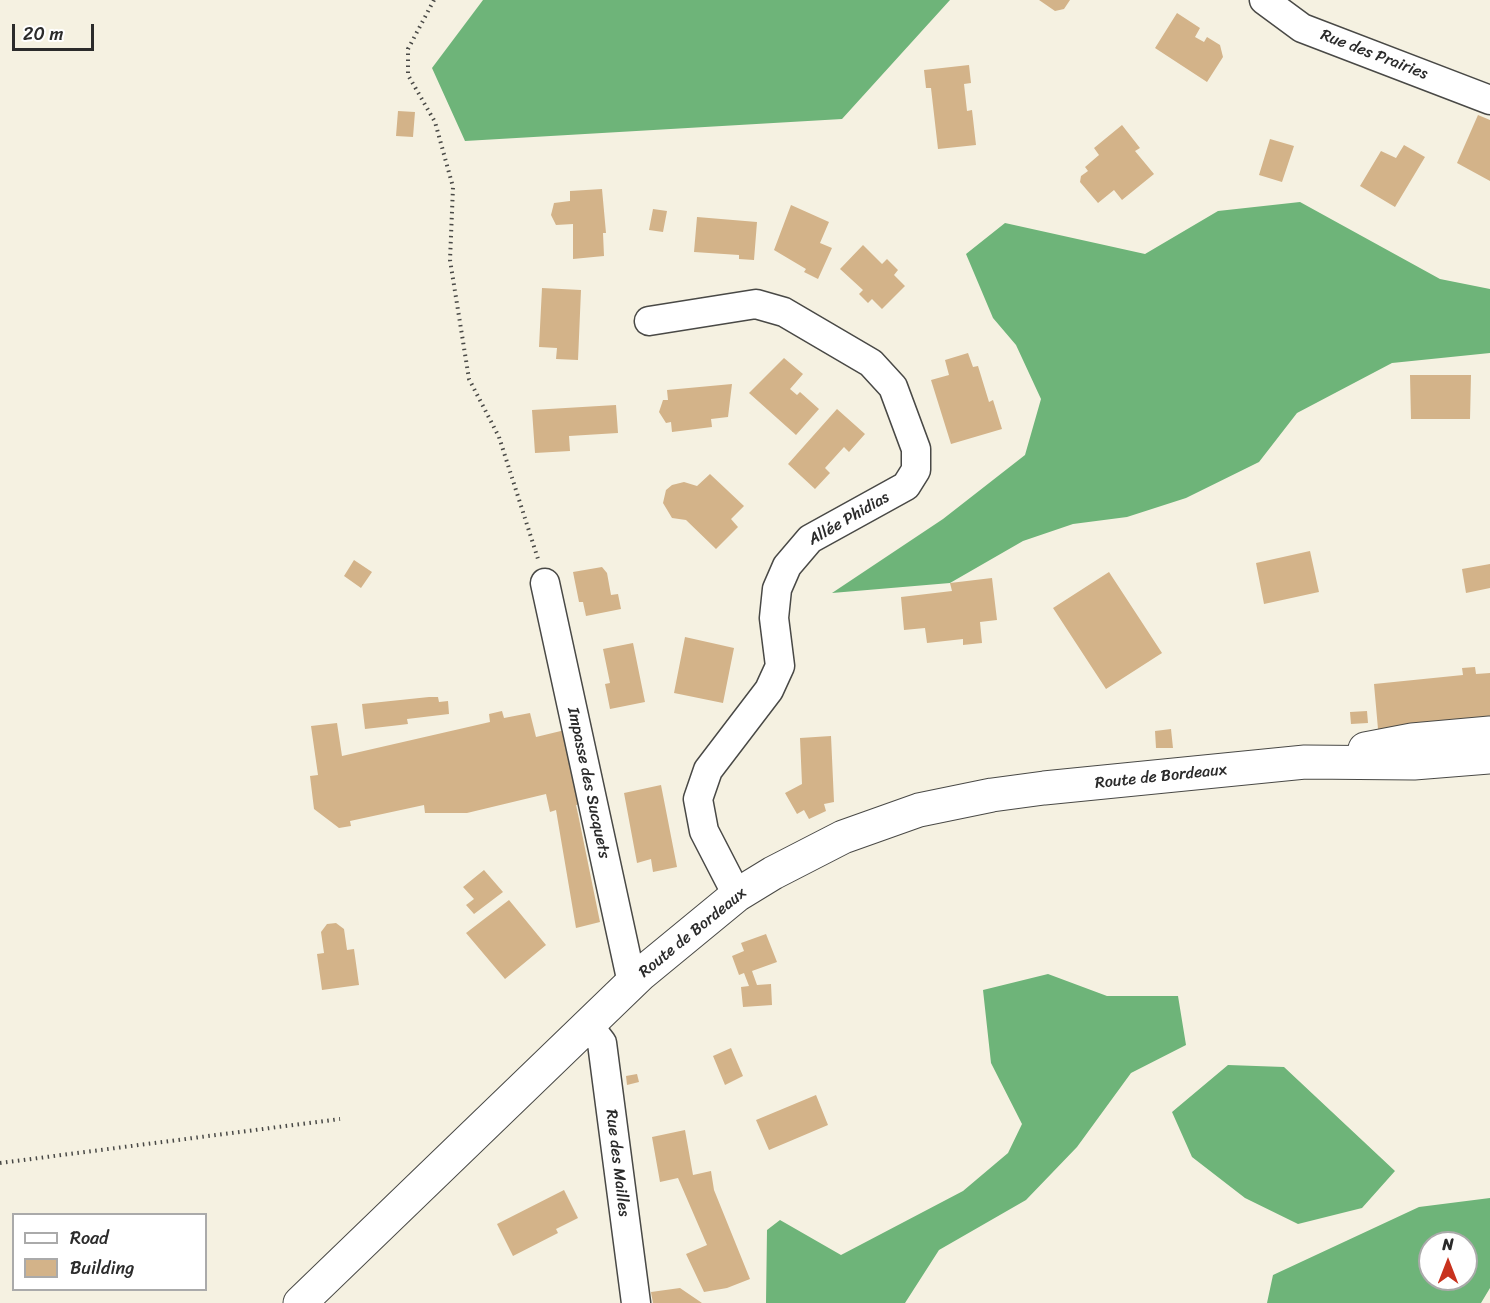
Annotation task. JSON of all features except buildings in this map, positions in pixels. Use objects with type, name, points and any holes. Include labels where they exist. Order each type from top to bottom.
[{"type":"main road","name":"Route de Bordeaux","points":[[300,1303],[632,983],[686,934],[737,895],[843,837],[883,821],[946,803],[1044,789],[1305,762],[1412,740],[1490,733]]},
{"type":"main road","points":[[1305,762],[1490,745]]},
{"type":"main road","name":"Route de Bordeaux","points":[[1305,762],[1414,763],[1490,757]]},
{"type":"street","name":"Rue des Prairies","points":[[1264,0],[1302,28],[1490,100]]},
{"type":"street","name":"Allée Phidias","points":[[649,321],[756,304],[784,312],[871,363],[893,387],[916,449],[916,470],[906,486],[810,539],[787,566],[777,589],[774,618],[780,666],[769,690],[708,770],[698,799],[704,831],[737,895]]},
{"type":"street","name":"Impasse des Sucquets","points":[[545,583],[632,983]]},
{"type":"street","name":"Rue des Mailles","points":[[589,1026],[602,1043],[636,1303]]},
{"type":"path","points":[[434,0],[408,49],[408,75],[435,122],[453,187],[450,260],[469,379],[499,437],[545,583]]},
{"type":"path","points":[[0,1163],[340,1119]]},
{"type":"green space","points":[[483,0],[950,0],[842,119],[465,141],[432,68]]},
{"type":"green space","points":[[1300,202],[1440,279],[1490,289],[1490,353],[1392,363],[1297,413],[1259,462],[1186,498],[1127,517],[1073,524],[1023,541],[950,583],[832,593],[943,519],[1025,455],[1041,399],[1016,345],[993,318],[966,254],[1005,223],[1145,254],[1218,211]]},
{"type":"green space","points":[[1048,974],[1107,996],[1178,996],[1186,1045],[1131,1073],[1077,1147],[1026,1200],[939,1250],[905,1303],[766,1303],[767,1230],[780,1220],[841,1255],[963,1191],[1008,1153],[1022,1124],[991,1063],[983,990]]},
{"type":"green space","points":[[1228,1065],[1284,1067],[1395,1171],[1362,1208],[1298,1224],[1245,1198],[1192,1157],[1172,1112]]},
{"type":"green space","points":[[1490,1198],[1490,1288],[1481,1303],[1267,1303],[1273,1275],[1419,1207]]}]
